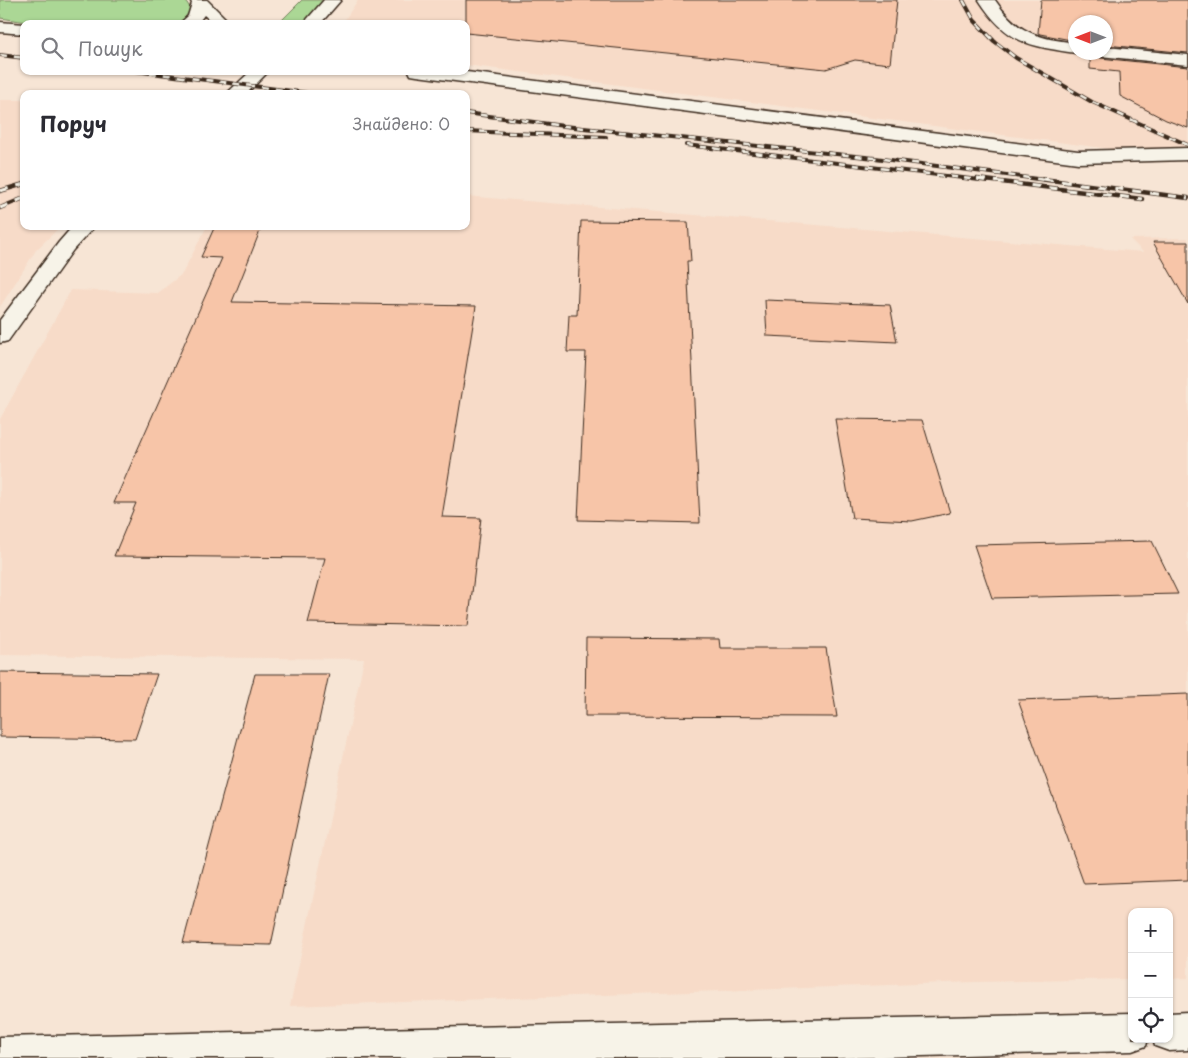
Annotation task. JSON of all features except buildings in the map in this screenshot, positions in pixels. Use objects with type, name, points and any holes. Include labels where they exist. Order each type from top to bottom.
[{"type":"street","points":[[315,20],[334,0]]},
{"type":"street","points":[[988,0],[994,11],[1013,29],[1036,42],[1068,47]]},
{"type":"street","points":[[192,20],[195,18],[199,2],[219,20]]},
{"type":"street","points":[[0,27],[20,29]]},
{"type":"street","points":[[1113,53],[1188,60]]},
{"type":"street","points":[[240,90],[256,75]]},
{"type":"street","points":[[448,75],[1078,157],[1188,154]]},
{"type":"street","points":[[0,336],[66,246],[82,230]]},
{"type":"street","points":[[1173,1032],[1188,1031]]},
{"type":"street","points":[[0,1057],[1128,1032]]},
{"type":"shaded area","points":[[358,0],[1188,0],[1188,159],[470,66],[470,20],[345,20]]},
{"type":"shaded area","points":[[0,100],[20,100],[20,230],[57,230],[36,250],[0,307]]},
{"type":"shaded area","points":[[470,196],[1143,252],[1130,239],[1188,238],[1188,978],[1173,979],[1173,908],[1128,908],[1128,979],[974,982],[290,1006],[364,659],[0,655],[0,419],[71,290],[158,293],[182,274],[205,230],[470,230]]},
{"type":"green space","points":[[0,0],[185,0],[191,9],[183,20],[20,21],[0,18]]},
{"type":"green space","points":[[302,0],[327,0],[310,20],[282,20]]},
{"type":"railway","points":[[963,0],[974,20],[994,41],[1016,58],[1092,102],[1188,145]]},
{"type":"railway","points":[[0,55],[20,58]]},
{"type":"railway","points":[[167,75],[284,90]]},
{"type":"railway","points":[[470,114],[564,126],[875,158],[1053,181]]},
{"type":"railway","points":[[470,131],[606,137]]},
{"type":"railway","points":[[686,145],[988,181]]},
{"type":"railway","points":[[977,179],[1142,199]]},
{"type":"railway","points":[[1043,179],[1188,198]]},
{"type":"railway","points":[[0,191],[20,185]]},
{"type":"railway","points":[[0,208],[20,200]]}]
